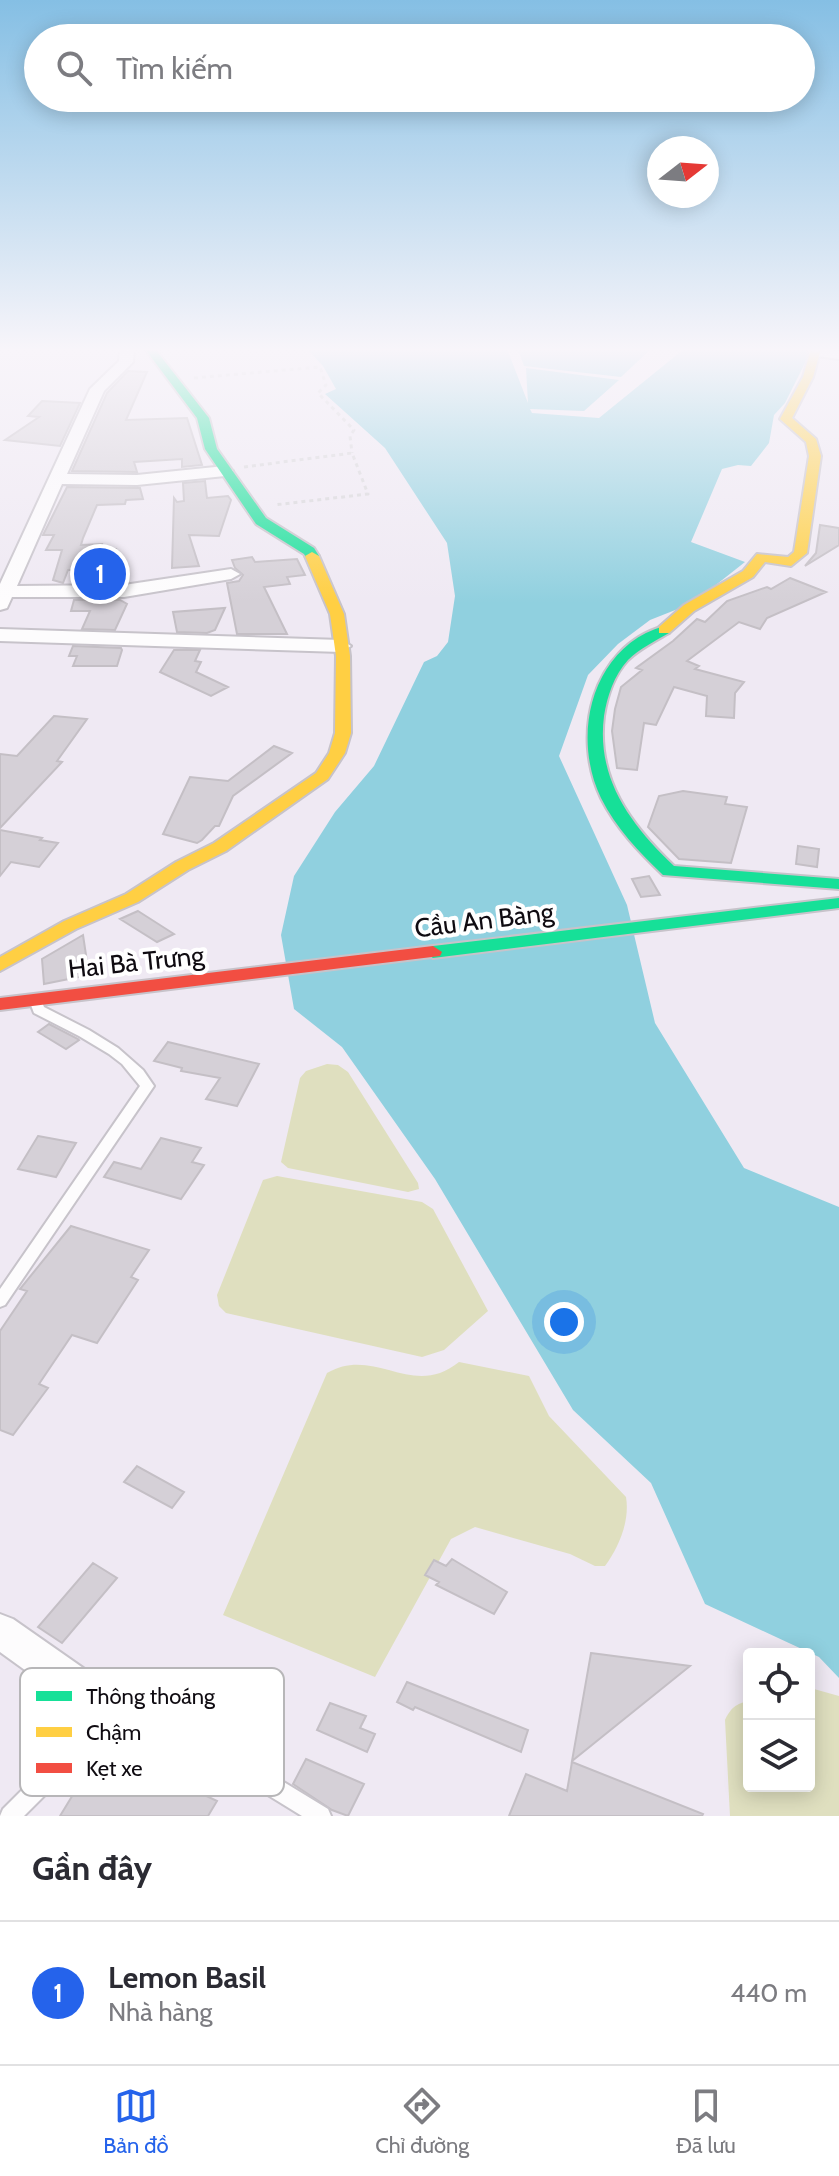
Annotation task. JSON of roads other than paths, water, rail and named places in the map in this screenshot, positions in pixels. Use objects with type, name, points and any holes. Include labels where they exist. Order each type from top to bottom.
[{"type":"street","points":[[77,434],[3,598],[124,591],[231,574]]},
{"type":"street","points":[[0,965],[70,925],[132,898],[182,866],[220,847],[322,776],[337,753],[343,733],[337,614],[309,551],[271,530],[224,470],[211,449],[207,434]]},
{"type":"street","points":[[803,434],[812,441],[815,456],[800,553],[791,562],[762,557],[754,572],[686,611],[675,623],[633,649],[615,666],[604,687],[593,736],[604,792],[617,816],[650,855],[669,871],[839,884]]},
{"type":"street","points":[[56,479],[137,480],[224,470]]},
{"type":"street","points":[[0,635],[341,646]]},
{"type":"street","name":"Cầu An Bàng","points":[[278,973],[839,903]]},
{"type":"street","name":"Hai Bà Trưng","points":[[0,1004],[278,973]]},
{"type":"street","points":[[0,1631],[52,1668]]},
{"type":"lane","points":[[0,1301],[147,1086],[138,1070],[39,1010],[35,1000]]},
{"type":"lane","points":[[284,1793],[321,1816]]},
{"type":"lane","points":[[10,1816],[30,1796]]},
{"type":"water","points":[[369,434],[771,434],[769,443],[751,466],[722,469],[691,542],[745,562],[693,603],[650,620],[618,644],[588,675],[559,756],[627,905],[655,1023],[744,1168],[839,1207],[839,1678],[815,1655],[815,1648],[800,1648],[705,1604],[651,1483],[573,1410],[435,1179],[342,1047],[294,1009],[281,935],[294,876],[335,812],[374,766],[424,662],[437,656],[448,642],[455,596],[447,543],[385,448]]},
{"type":"place","name":"Lemon Basil","points":[[100,574]]}]
